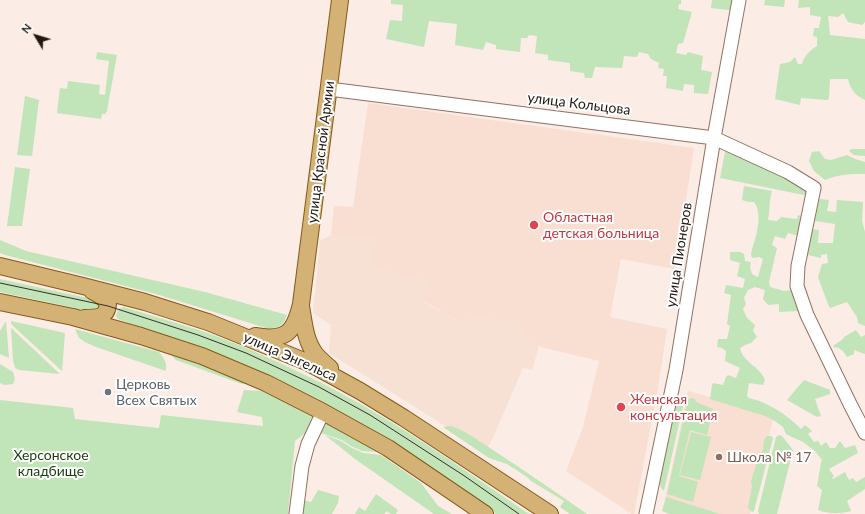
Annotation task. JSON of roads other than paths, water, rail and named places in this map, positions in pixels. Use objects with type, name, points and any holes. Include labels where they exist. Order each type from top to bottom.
[{"type":"main road","name":"улица Красной Армии","points":[[301,304],[340,0]]},
{"type":"main road","name":"улица Энгельса","points":[[0,266],[146,302],[232,331],[309,363],[360,391],[404,418],[550,514]]},
{"type":"main road","points":[[73,317],[97,317],[104,315],[106,312],[108,304],[106,300],[102,296],[83,286]]},
{"type":"main road","points":[[0,302],[73,317],[136,335],[202,356],[266,383],[324,412],[388,448],[485,514]]},
{"type":"main road","points":[[136,335],[119,324],[115,320],[113,314],[118,304],[146,302]]},
{"type":"main road","points":[[232,331],[260,337],[280,338],[291,328],[297,318],[301,304]]},
{"type":"main road","points":[[301,304],[306,334],[309,344],[316,355],[340,378],[360,391]]},
{"type":"street","name":"улица Пионеров","points":[[646,514],[672,389],[714,138],[739,0]]},
{"type":"street","name":"улица Кольцова","points":[[329,89],[714,138],[788,172],[814,188],[798,266],[796,286],[807,315],[865,433]]},
{"type":"street","points":[[296,514],[302,466],[308,444],[324,412]]},
{"type":"tram line","points":[[0,283],[108,306],[198,335],[246,353],[319,387],[370,415],[463,475],[519,514]]},
{"type":"place","name":"Областная детская больница","points":[[534,225]]},
{"type":"place","name":"Церковь Всех Святых","points":[[108,392]]},
{"type":"place","name":"Женская консультация","points":[[621,407]]},
{"type":"place","name":"Школа № 17","points":[[719,457]]},
{"type":"park label","name":"Херсонское кладбище","points":[[51,464]]}]
